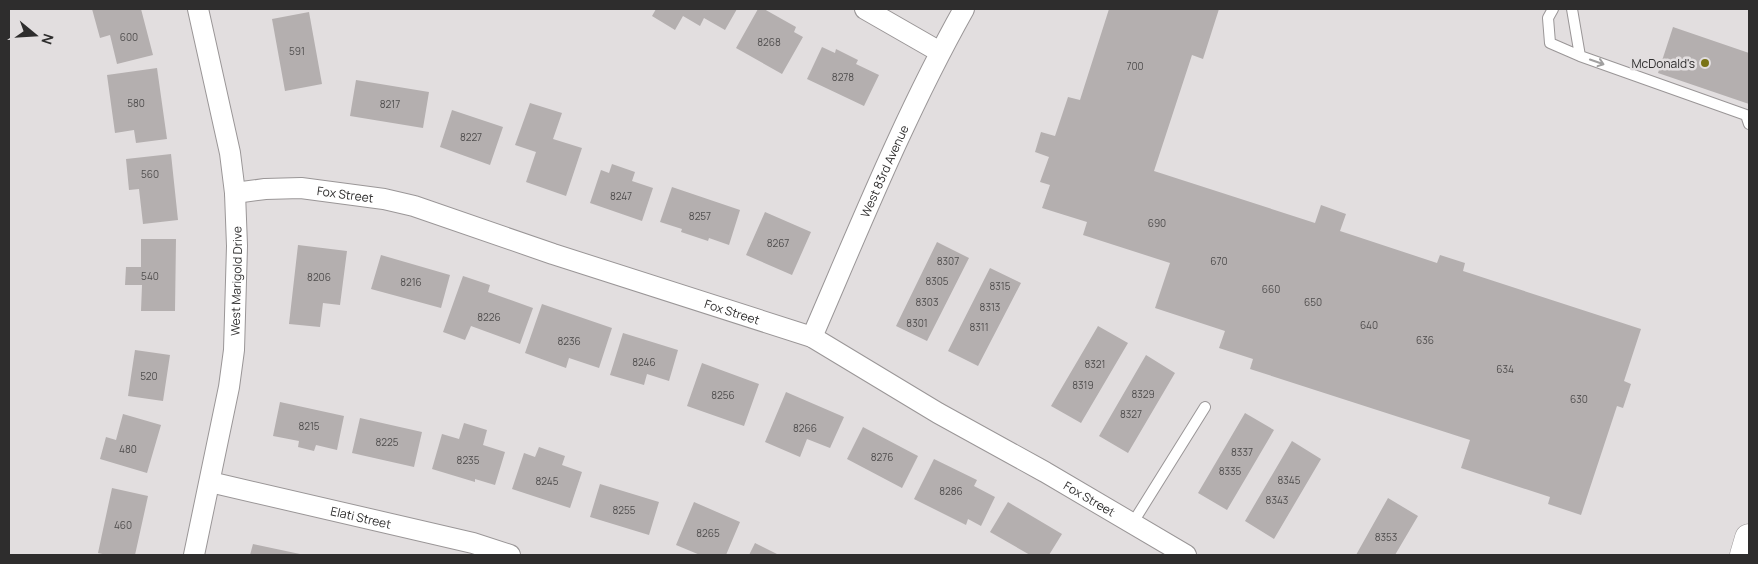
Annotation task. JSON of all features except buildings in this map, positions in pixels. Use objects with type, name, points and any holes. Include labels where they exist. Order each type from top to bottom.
[{"type":"main road","points":[[1744,555],[1749,538]]},
{"type":"street","name":"West Marigold Drive","points":[[194,555],[229,387],[234,350],[238,246],[235,193],[230,153],[198,9]]},
{"type":"street","points":[[865,9],[940,52]]},
{"type":"street","name":"West 83rd Avenue","points":[[812,337],[878,183],[940,52],[964,9]]},
{"type":"street","name":"Fox Street","points":[[235,193],[265,189],[301,188],[384,199],[414,206],[552,254],[812,337],[938,413],[1046,472],[1186,555]]},
{"type":"street","name":"Elati Street","points":[[210,482],[473,543],[510,555]]},
{"type":"lane","points":[[1553,9],[1548,18],[1550,43],[1580,56],[1746,115],[1749,124]]},
{"type":"lane","points":[[1572,9],[1580,56]]},
{"type":"lane","points":[[1132,524],[1205,407]]},
{"type":"place","name":"McDonald's","points":[[1705,63]]}]
